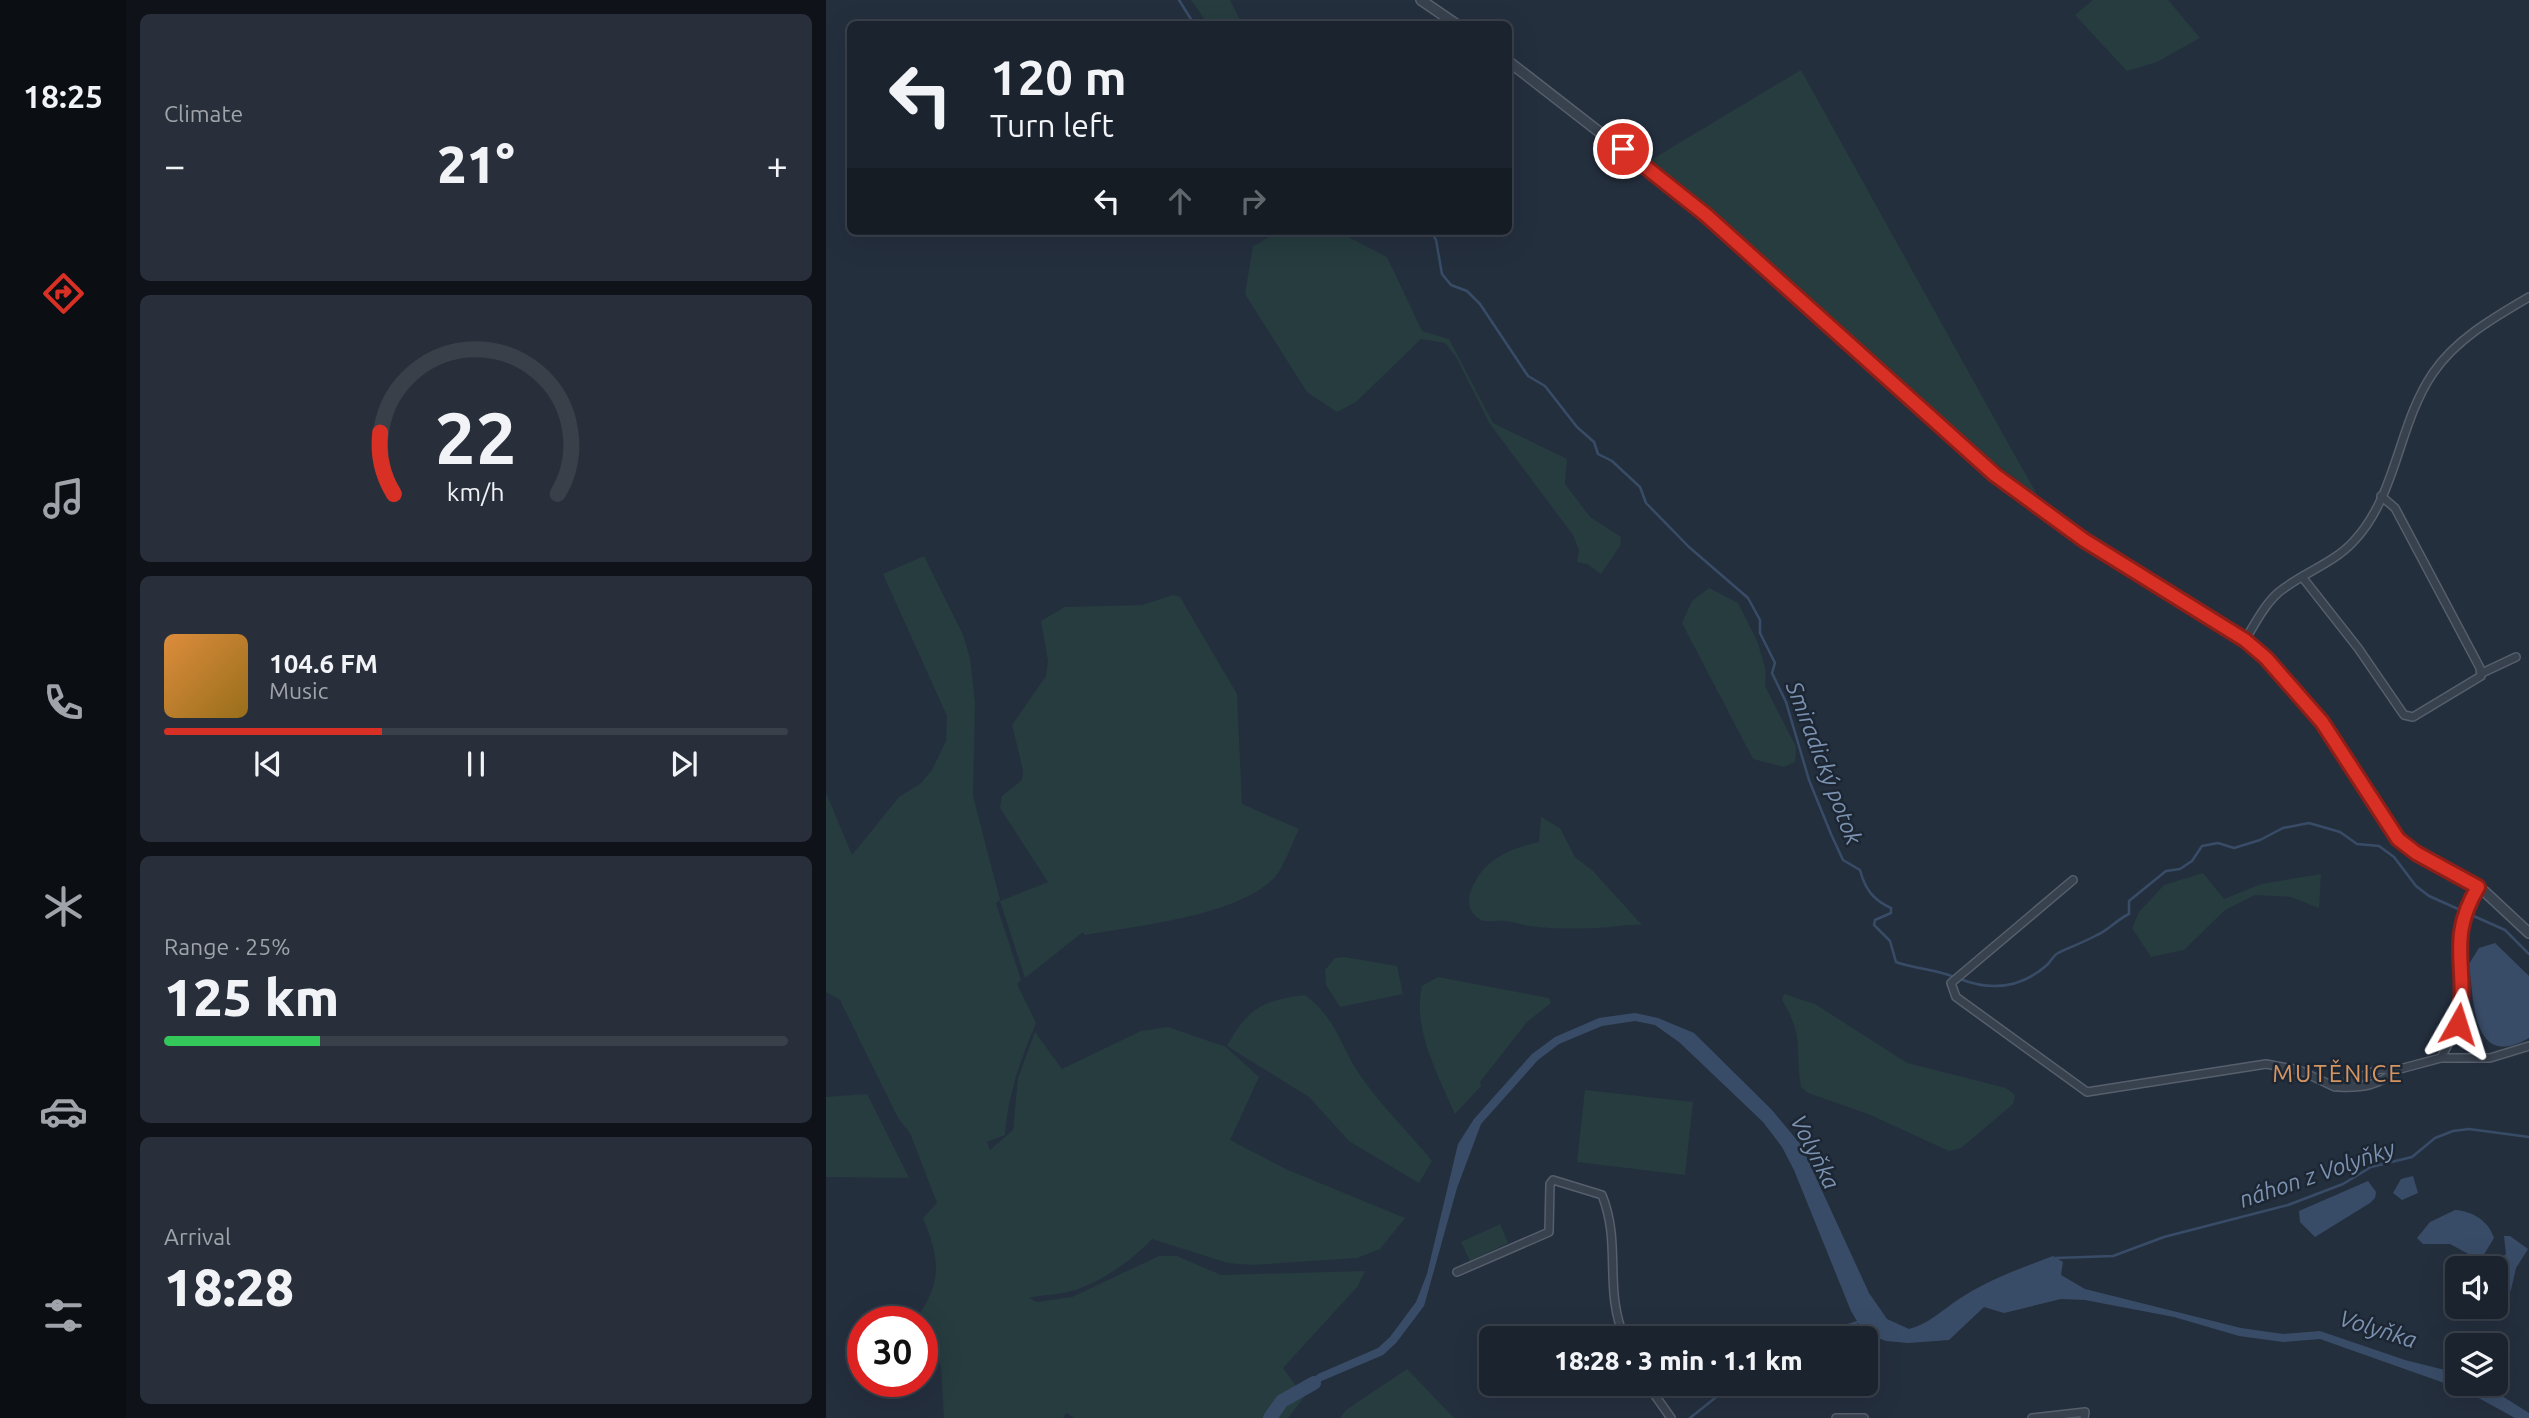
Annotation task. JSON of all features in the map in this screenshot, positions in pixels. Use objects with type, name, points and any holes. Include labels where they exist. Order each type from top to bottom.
[{"type":"street","points":[[1421,0],[1452,21]]},
{"type":"street","points":[[1512,64],[1706,215],[1995,475],[2084,540],[2245,640],[2305,699],[2398,839],[2416,853],[2478,887],[2529,933]]},
{"type":"street","points":[[2245,640],[2265,606],[2278,593],[2354,541],[2381,496],[2433,373],[2463,341],[2529,297]]},
{"type":"street","points":[[2381,496],[2395,508],[2482,673]]},
{"type":"street","points":[[2303,578],[2358,649],[2404,715],[2416,715],[2478,679],[2482,673],[2516,657]]},
{"type":"street","points":[[2073,880],[1951,983],[1956,997],[2087,1092],[2266,1064],[2299,1070],[2335,1087],[2380,1069],[2396,1070],[2441,1058],[2490,1058],[2529,1046]]},
{"type":"street","points":[[2441,1058],[2458,1024],[2463,1002],[2458,937],[2462,916],[2478,887]]},
{"type":"street","points":[[1457,1272],[1549,1232],[1549,1184],[1553,1180],[1602,1195],[1612,1219],[1612,1294],[1621,1326]]},
{"type":"street","points":[[1655,1396],[1671,1418]]},
{"type":"street","points":[[2032,1418],[2085,1412],[2084,1418]]},
{"type":"street","points":[[1836,1418],[1864,1418]]},
{"type":"green space","points":[[1191,0],[1230,0],[1240,21],[1206,21]]},
{"type":"green space","points":[[2093,0],[2168,0],[2200,38],[2157,62],[2127,71],[2075,15]]},
{"type":"green space","points":[[1801,70],[2039,498],[1937,416],[1724,222],[1651,160]]},
{"type":"green space","points":[[1273,235],[1345,235],[1387,257],[1422,331],[1449,339],[1493,423],[1567,459],[1565,484],[1590,517],[1621,537],[1620,546],[1601,574],[1587,564],[1577,562],[1579,550],[1573,535],[1490,424],[1456,357],[1445,343],[1421,339],[1356,402],[1337,412],[1307,392],[1245,294],[1253,246]]},
{"type":"green space","points":[[924,556],[963,635],[970,658],[975,703],[973,796],[1000,900],[996,903],[1021,980],[1017,984],[1036,1023],[1016,1078],[1005,1135],[987,1142],[990,1150],[1013,1130],[1018,1078],[1035,1032],[1062,1069],[1141,1031],[1168,1027],[1226,1047],[1259,1077],[1230,1140],[1288,1170],[1405,1218],[1380,1249],[1357,1258],[1253,1265],[1228,1263],[1152,1239],[1135,1256],[1091,1284],[1068,1292],[1029,1298],[1037,1302],[1072,1297],[1159,1256],[1177,1256],[1221,1275],[1365,1271],[1358,1286],[1283,1368],[1304,1397],[1288,1418],[1075,1418],[1066,1413],[1063,1418],[944,1418],[941,1367],[938,1360],[938,1306],[924,1306],[936,1271],[933,1247],[923,1218],[937,1203],[910,1133],[898,1118],[840,1000],[826,992],[826,793],[852,855],[899,797],[920,784],[932,770],[946,741],[947,716],[883,574]]},
{"type":"green space","points":[[1709,588],[1738,603],[1758,643],[1766,672],[1765,686],[1796,747],[1795,762],[1784,767],[1753,759],[1682,623],[1692,601]]},
{"type":"green space","points":[[1173,595],[1180,597],[1237,694],[1242,804],[1299,829],[1279,872],[1259,890],[1213,910],[1186,917],[1085,935],[1083,932],[1025,978],[1000,901],[1048,882],[1000,808],[1002,796],[1022,780],[1023,770],[1012,725],[1046,676],[1048,661],[1041,621],[1065,607],[1143,605]]},
{"type":"green space","points":[[1541,817],[1560,828],[1575,857],[1593,871],[1642,925],[1546,928],[1507,921],[1484,921],[1474,914],[1469,905],[1470,895],[1481,872],[1503,854],[1539,842]]},
{"type":"green space","points":[[2203,873],[2224,899],[2261,884],[2321,874],[2319,908],[2291,897],[2255,895],[2225,910],[2184,950],[2151,957],[2132,928],[2139,912],[2164,885]]},
{"type":"green space","points":[[1344,957],[1397,966],[1403,994],[1340,1007],[1326,985],[1325,970],[1335,958]]},
{"type":"green space","points":[[1438,977],[1549,998],[1551,1003],[1527,1022],[1480,1082],[1481,1086],[1455,1114],[1428,1051],[1421,1018],[1422,986]]},
{"type":"green space","points":[[1784,994],[1815,1004],[1907,1063],[2006,1088],[2015,1095],[2013,1104],[1961,1148],[1949,1151],[1868,1114],[1808,1093],[1801,1087],[1798,1042],[1789,1012],[1782,1000]]},
{"type":"green space","points":[[1305,995],[1329,1020],[1356,1069],[1373,1093],[1432,1161],[1419,1183],[1349,1141],[1309,1097],[1227,1046],[1242,1023],[1258,1008],[1267,1003]]},
{"type":"green space","points":[[1585,1090],[1693,1102],[1685,1175],[1577,1162]]},
{"type":"green space","points":[[867,1094],[909,1178],[826,1177],[826,1097]]},
{"type":"green space","points":[[1500,1224],[1508,1243],[1470,1261],[1461,1242]]},
{"type":"green space","points":[[1407,1369],[1454,1418],[1340,1418],[1346,1410]]},
{"type":"water","points":[[2495,943],[2529,976],[2529,1038],[2510,1046],[2496,1046],[2486,1039],[2475,1012],[2472,996],[2469,964],[2479,948]]},
{"type":"water","points":[[1635,1013],[1658,1018],[1694,1033],[1772,1110],[1801,1145],[1869,1293],[1887,1319],[1909,1329],[1929,1320],[1981,1286],[2053,1256],[2063,1262],[2061,1275],[2085,1289],[2241,1328],[2283,1334],[2320,1331],[2405,1360],[2445,1370],[2445,1383],[2320,1339],[2283,1342],[2239,1336],[2174,1317],[2085,1300],[2061,1299],[2004,1313],[1984,1307],[1949,1340],[1908,1343],[1878,1338],[1878,1326],[1860,1326],[1851,1311],[1794,1170],[1782,1147],[1763,1122],[1679,1042],[1655,1025],[1635,1021],[1602,1026],[1559,1044],[1538,1060],[1481,1124],[1457,1188],[1424,1306],[1396,1343],[1383,1355],[1298,1391],[1318,1374],[1378,1348],[1390,1337],[1416,1302],[1427,1274],[1458,1144],[1474,1119],[1532,1054],[1555,1037],[1599,1018]]},
{"type":"water","points":[[2413,1176],[2418,1193],[2402,1200],[2393,1193],[2401,1179]]},
{"type":"water","points":[[2368,1181],[2376,1192],[2375,1198],[2315,1237],[2300,1222],[2299,1211]]},
{"type":"water","points":[[2455,1210],[2468,1212],[2488,1227],[2494,1238],[2483,1256],[2472,1256],[2450,1244],[2423,1244],[2417,1238],[2430,1222]]},
{"type":"water","points":[[2504,1236],[2510,1236],[2528,1249],[2516,1268],[2508,1293],[2508,1256],[2504,1256],[2506,1254]]},
{"type":"water","points":[[2475,1396],[2502,1396],[2529,1413],[2529,1418],[2515,1418]]},
{"type":"waterway","name":"Smiradický potok","points":[[1179,0],[1192,21]]},
{"type":"waterway","name":"Smiradický potok","points":[[1433,235],[1442,274],[1451,285],[1467,291],[1480,304],[1528,376],[1545,386],[1577,427],[1594,442],[1598,454],[1612,461],[1640,487],[1646,503],[1689,547],[1748,598],[1760,620],[1760,633],[1775,663],[1772,673],[1786,702],[1809,780],[1831,834],[1843,860],[1860,870],[1871,893],[1891,908],[1891,913],[1875,920],[1874,925],[1890,941],[1896,962],[1954,977]]},
{"type":"waterway","name":"Smiradický potok","points":[[1960,979],[1994,986],[2027,979],[2047,965],[2058,953],[2101,933],[2129,914],[2129,901],[2166,871],[2180,869],[2192,861],[2202,846],[2218,843],[2234,848],[2260,840],[2283,828],[2309,823],[2340,832],[2357,844],[2379,846],[2394,857],[2416,886],[2429,896],[2505,930],[2529,954]]},
{"type":"waterway","name":"náhon z Volyňky","points":[[2056,1258],[2113,1256],[2164,1237],[2288,1205],[2343,1184],[2371,1167],[2412,1157],[2435,1138],[2453,1131],[2469,1129],[2529,1137]]},
{"type":"waterway","points":[[1846,1326],[1858,1322]]},
{"type":"waterway","name":"Volyňka","points":[[1270,1418],[1282,1401],[1314,1383]]},
{"type":"waterway","points":[[1690,1418],[1718,1396]]},
{"type":"district","name":"MUTĚNICE","points":[[2338,1074]]},
{"type":"route","points":[[1623,149],[1706,215],[1995,475],[2084,540],[2245,640],[2287,678],[2322,722],[2379,814],[2398,839],[2416,853],[2478,887],[2466,907],[2458,937],[2463,1002],[2458,1024]]}]
